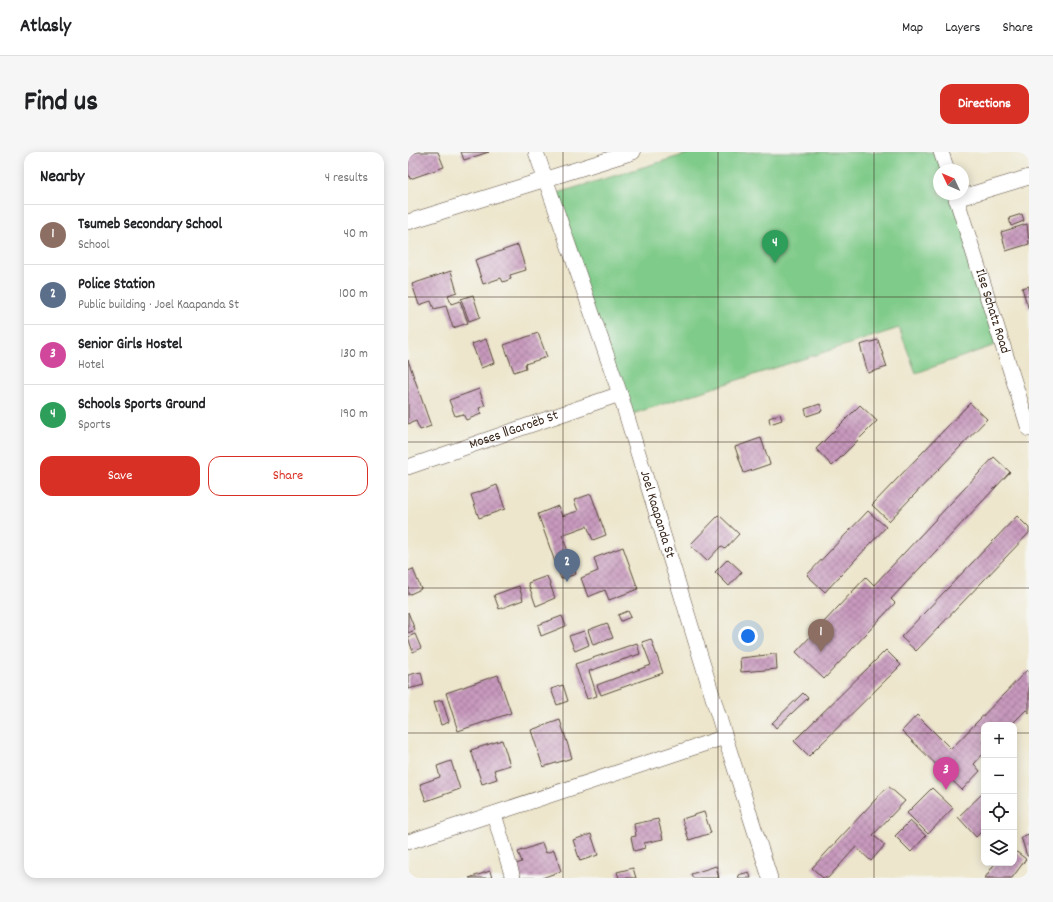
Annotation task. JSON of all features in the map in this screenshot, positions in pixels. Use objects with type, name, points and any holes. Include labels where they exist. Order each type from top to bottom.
[{"type":"street","name":"Joel Kaapanda St","points":[[536,152],[620,394],[725,737],[770,878]]},
{"type":"street","points":[[408,222],[633,152]]},
{"type":"street","points":[[941,152],[945,164]]},
{"type":"street","points":[[969,193],[1029,177]]},
{"type":"street","name":"Ilse Schatz Road","points":[[957,200],[1029,429]]},
{"type":"street","name":"Moses ǁGaroëb St","points":[[408,467],[620,394]]},
{"type":"street","points":[[408,842],[725,737]]},
{"type":"street","points":[[494,814],[513,878]]},
{"type":"green space","points":[[693,152],[941,152],[945,164],[933,164],[933,200],[957,200],[1001,343],[916,373],[899,328],[626,416],[551,195]]},
{"type":"building","points":[[408,152],[438,152],[444,167],[410,179],[408,172]]},
{"type":"building","points":[[461,152],[489,152],[464,160]]},
{"type":"building","points":[[1022,214],[1024,221],[1011,226],[1009,218]]},
{"type":"building","points":[[1027,224],[1029,244],[1006,251],[1001,232]]},
{"type":"building","points":[[518,245],[526,270],[510,275],[511,279],[503,282],[501,278],[483,284],[475,260]]},
{"type":"building","points":[[451,271],[457,292],[448,295],[451,304],[460,301],[468,323],[453,328],[446,306],[434,309],[431,301],[419,305],[412,284]]},
{"type":"building","points":[[1029,286],[1029,310],[1022,288]]},
{"type":"building","points":[[473,295],[480,317],[469,321],[461,299]]},
{"type":"building","points":[[538,333],[547,357],[525,364],[526,368],[514,372],[504,345]]},
{"type":"building","points":[[486,339],[494,363],[481,368],[472,344]]},
{"type":"building","points":[[878,340],[887,367],[868,373],[860,345]]},
{"type":"building","points":[[408,360],[431,426],[420,430],[416,421],[408,424]]},
{"type":"building","points":[[479,389],[485,406],[479,408],[481,414],[466,420],[463,414],[455,416],[449,400]]},
{"type":"building","points":[[970,403],[987,419],[889,521],[872,505]]},
{"type":"building","points":[[820,404],[822,411],[807,416],[805,409]]},
{"type":"building","points":[[860,405],[877,421],[832,466],[816,449]]},
{"type":"building","points":[[780,414],[782,420],[770,424],[769,418]]},
{"type":"building","points":[[761,438],[770,464],[744,473],[735,447]]},
{"type":"building","points":[[994,457],[1010,472],[891,599],[895,603],[824,679],[796,652],[866,577],[874,585]]},
{"type":"building","points":[[497,485],[505,509],[479,518],[471,495]]},
{"type":"building","points":[[591,494],[606,535],[593,540],[587,526],[562,535],[576,574],[561,579],[538,514],[558,506],[562,516],[578,511],[574,500]]},
{"type":"building","points":[[868,511],[886,527],[825,592],[807,575]]},
{"type":"building","points":[[719,515],[739,534],[725,549],[721,546],[707,561],[690,545]]},
{"type":"building","points":[[1017,516],[1029,528],[1029,533],[916,651],[901,637]]},
{"type":"building","points":[[623,547],[638,589],[609,600],[605,590],[588,597],[581,578],[598,571],[594,558]]},
{"type":"building","points":[[728,559],[742,572],[729,586],[715,572]]},
{"type":"building","points":[[413,569],[421,589],[408,595],[408,571]]},
{"type":"building","points":[[547,576],[555,598],[536,606],[528,583]]},
{"type":"building","points":[[519,586],[523,600],[499,609],[494,595]]},
{"type":"building","points":[[628,611],[631,617],[621,621],[618,615]]},
{"type":"building","points":[[408,612],[415,630],[408,633]]},
{"type":"building","points":[[562,616],[566,626],[541,636],[538,625]]},
{"type":"building","points":[[607,623],[613,638],[593,645],[588,630]]},
{"type":"building","points":[[584,631],[589,645],[575,651],[569,636]]},
{"type":"building","points":[[415,634],[421,648],[413,652],[408,637]]},
{"type":"building","points":[[651,639],[663,673],[601,695],[597,685],[651,665],[642,642]]},
{"type":"building","points":[[637,643],[640,654],[589,671],[597,696],[587,699],[575,664]]},
{"type":"building","points":[[886,650],[901,665],[809,756],[794,741]]},
{"type":"building","points":[[776,654],[777,669],[741,672],[740,658]]},
{"type":"building","points":[[1027,670],[1029,673],[1029,713],[1026,710],[1014,722],[981,722],[981,756],[974,764],[980,771],[962,790],[902,731],[917,715],[951,749]]},
{"type":"building","points":[[421,672],[424,685],[408,689],[408,675]]},
{"type":"building","points":[[498,675],[511,713],[458,731],[446,693]]},
{"type":"building","points":[[563,685],[568,701],[557,705],[551,689]]},
{"type":"building","points":[[803,693],[808,698],[776,728],[772,723]]},
{"type":"building","points":[[442,700],[449,722],[441,725],[434,702]]},
{"type":"building","points":[[560,720],[572,758],[543,767],[531,730]]},
{"type":"building","points":[[502,740],[510,765],[494,770],[497,779],[482,784],[471,750]]},
{"type":"building","points":[[451,761],[460,789],[426,801],[420,784],[440,777],[437,766]]},
{"type":"building","points":[[888,786],[905,801],[873,835],[885,845],[871,861],[856,847],[828,878],[823,878],[812,868]]},
{"type":"building","points":[[932,788],[953,808],[928,834],[907,813]]},
{"type":"building","points":[[981,795],[981,832],[976,837],[958,817]]},
{"type":"building","points":[[704,812],[711,833],[689,840],[682,819]]},
{"type":"building","points":[[658,819],[663,839],[644,843],[645,848],[634,851],[631,837],[636,836],[634,824]]},
{"type":"building","points":[[910,821],[926,836],[911,852],[895,836]]},
{"type":"building","points":[[591,834],[598,855],[580,861],[573,840]]},
{"type":"building","points":[[1029,834],[1029,856],[1027,856],[1021,837]]},
{"type":"building","points":[[542,843],[546,853],[554,850],[561,871],[542,878],[521,878],[516,864],[522,862],[518,852]]},
{"type":"building","points":[[1017,852],[1026,859],[1012,878],[985,878],[993,866],[1017,866]]},
{"type":"building","points":[[716,866],[719,878],[693,878],[691,874]]},
{"type":"building","points":[[633,868],[636,878],[619,878],[617,872]]},
{"type":"building","points":[[490,871],[492,878],[469,878]]},
{"type":"building","points":[[749,872],[751,878],[739,878],[738,875]]},
{"type":"place","name":"Schools Sports Ground","points":[[775,263]]},
{"type":"place","name":"Police Station","points":[[567,582]]},
{"type":"place","name":"Tsumeb Secondary School","points":[[821,652]]},
{"type":"place","name":"Senior Girls Hostel","points":[[946,790]]}]
